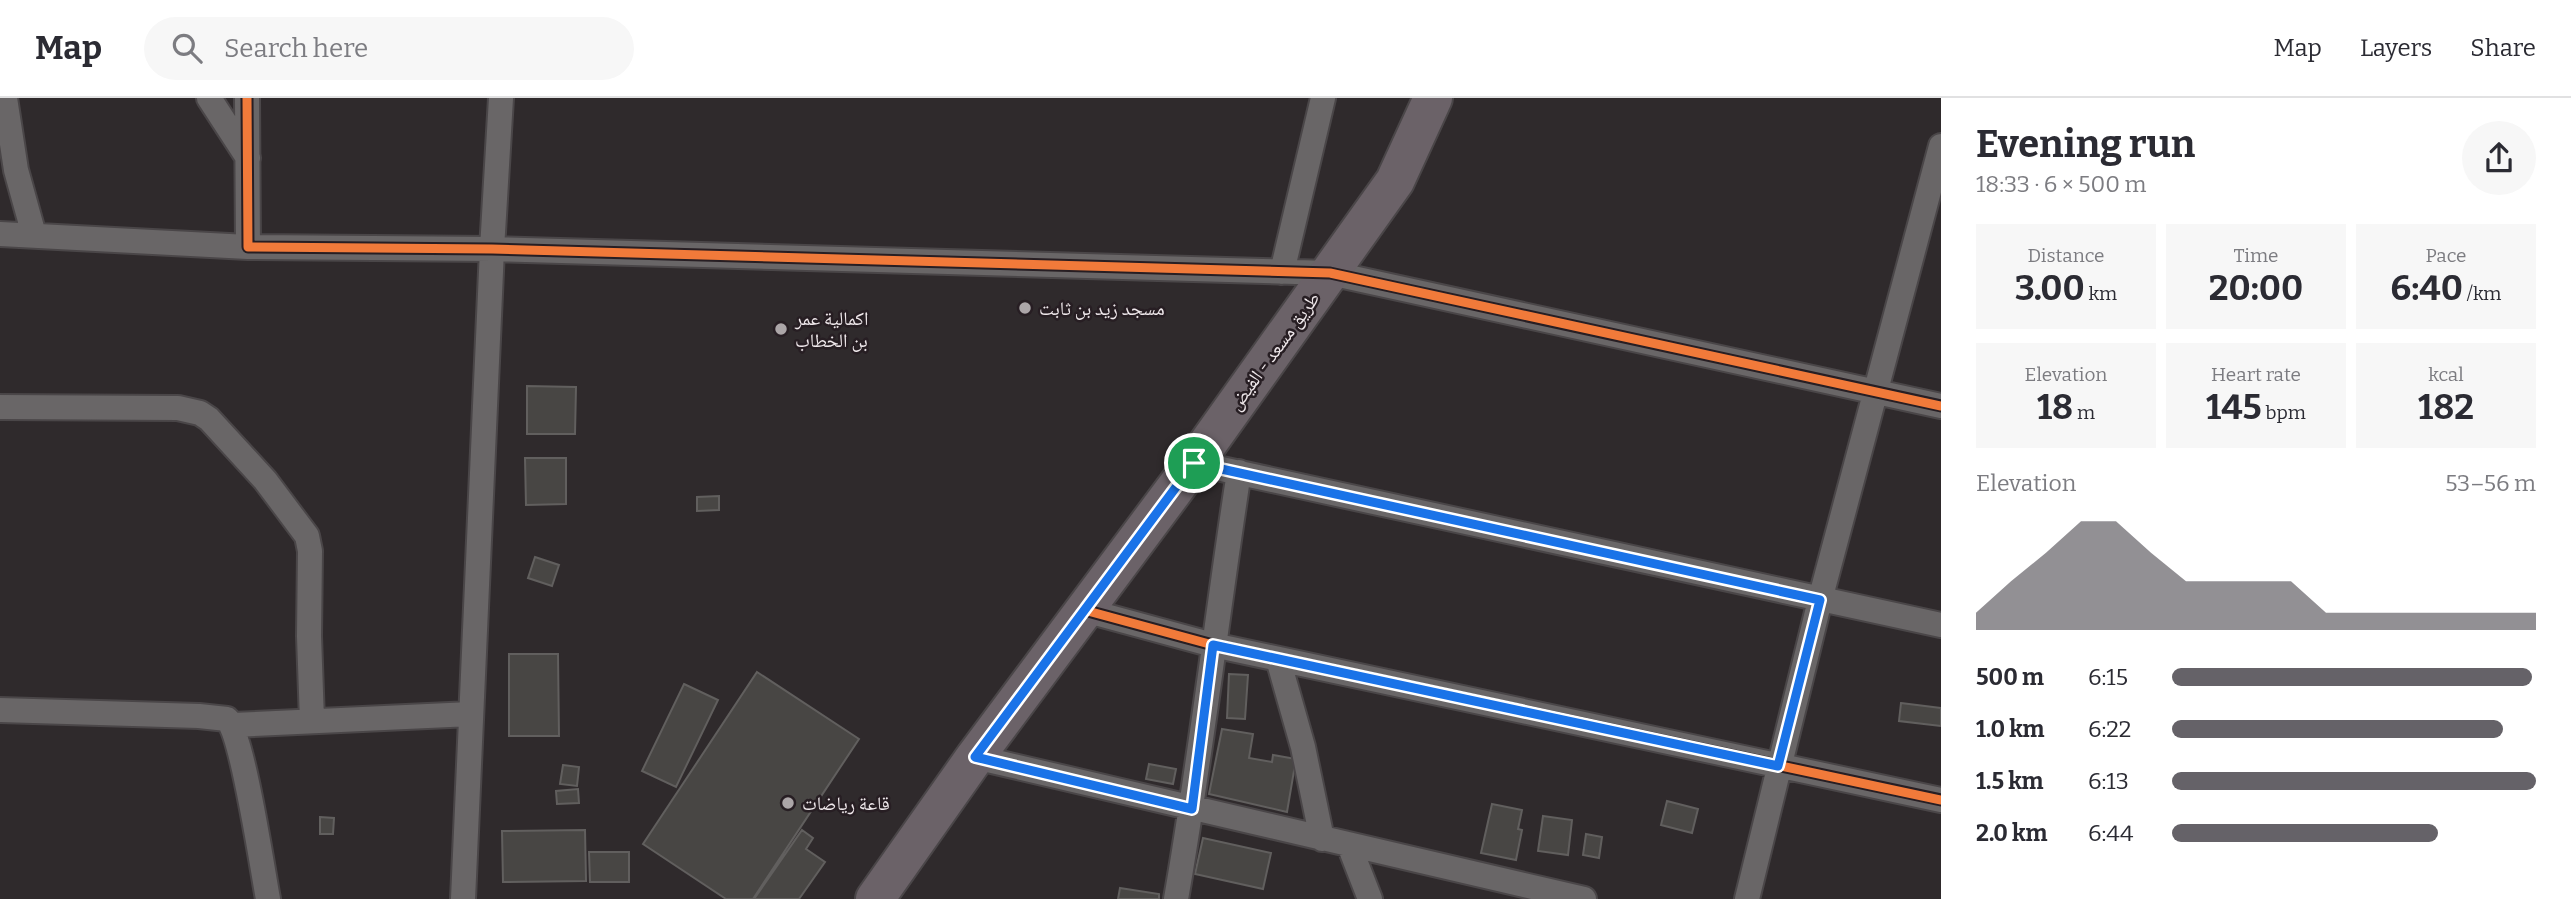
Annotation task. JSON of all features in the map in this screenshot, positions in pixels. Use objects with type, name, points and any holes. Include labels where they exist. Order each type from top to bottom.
[{"type":"main road","name":"طريق مسعد - الفيض","points":[[876,899],[975,757],[1194,463],[1395,181],[1433,98]]},
{"type":"street","points":[[5,98],[16,170],[34,235]]},
{"type":"street","points":[[209,98],[248,158]]},
{"type":"street","points":[[247,98],[248,247]]},
{"type":"street","points":[[463,899],[501,98]]},
{"type":"street","points":[[1282,272],[1323,98]]},
{"type":"street","points":[[1747,899],[1873,393],[1937,178],[1941,146]]},
{"type":"street","points":[[0,234],[248,247],[492,249],[1331,273],[1941,406]]},
{"type":"street","points":[[0,407],[178,408],[200,413],[209,419],[265,480],[307,536],[310,551],[312,721]]},
{"type":"street","points":[[1194,463],[1941,625]]},
{"type":"street","points":[[1176,899],[1192,809],[1239,472]]},
{"type":"street","points":[[1084,610],[1213,645],[1941,800]]},
{"type":"street","points":[[1278,659],[1303,747],[1322,839]]},
{"type":"street","points":[[0,710],[227,719],[233,725],[268,899]]},
{"type":"street","points":[[233,725],[471,714]]},
{"type":"street","points":[[975,757],[1584,899]]},
{"type":"street","points":[[1349,845],[1370,899]]},
{"type":"building","points":[[527,386],[576,387],[575,434],[527,434]]},
{"type":"building","points":[[525,458],[566,458],[566,504],[526,505]]},
{"type":"building","points":[[719,496],[719,510],[697,511],[697,497]]},
{"type":"building","points":[[535,557],[559,565],[552,586],[528,578]]},
{"type":"building","points":[[509,654],[558,654],[559,736],[509,736]]},
{"type":"building","points":[[757,672],[859,739],[753,899],[726,899],[643,844]]},
{"type":"building","points":[[1229,674],[1248,675],[1245,719],[1227,718]]},
{"type":"building","points":[[684,684],[718,700],[676,787],[642,771]]},
{"type":"building","points":[[1901,703],[1941,708],[1941,726],[1899,721]]},
{"type":"building","points":[[1222,729],[1253,734],[1249,758],[1272,762],[1273,755],[1296,759],[1287,812],[1209,794]]},
{"type":"building","points":[[1149,764],[1176,769],[1173,784],[1146,779]]},
{"type":"building","points":[[563,765],[579,767],[577,786],[560,784]]},
{"type":"building","points":[[578,789],[579,803],[557,804],[556,791]]},
{"type":"building","points":[[1667,801],[1698,809],[1692,833],[1661,825]]},
{"type":"building","points":[[1492,804],[1522,810],[1518,829],[1522,830],[1516,860],[1481,853]]},
{"type":"building","points":[[1543,816],[1572,820],[1568,855],[1538,851]]},
{"type":"building","points":[[320,817],[334,818],[333,834],[320,834]]},
{"type":"building","points":[[585,830],[586,881],[503,882],[502,831]]},
{"type":"building","points":[[802,830],[813,838],[806,849],[825,862],[799,899],[754,899]]},
{"type":"building","points":[[1586,834],[1602,837],[1599,858],[1583,855]]},
{"type":"building","points":[[1203,838],[1271,853],[1263,889],[1195,874]]},
{"type":"building","points":[[589,852],[629,852],[629,882],[590,882]]},
{"type":"building","points":[[1120,888],[1159,894],[1159,899],[1118,899]]},
{"type":"cycle path","points":[[247,98],[248,247],[492,249],[1330,273],[1941,406]]},
{"type":"cycle path","points":[[1084,610],[1213,645],[1941,800]]},
{"type":"place","name":"مسجد زيد بن ثابت","points":[[1025,308]]},
{"type":"place","name":"اكمالية عمر بن الخطاب","points":[[781,329]]},
{"type":"place","name":"قاعة رياضات","points":[[788,803]]},
{"type":"route","points":[[1194,463],[1820,600],[1778,766],[1213,645],[1192,809],[975,757],[1194,463]]}]
